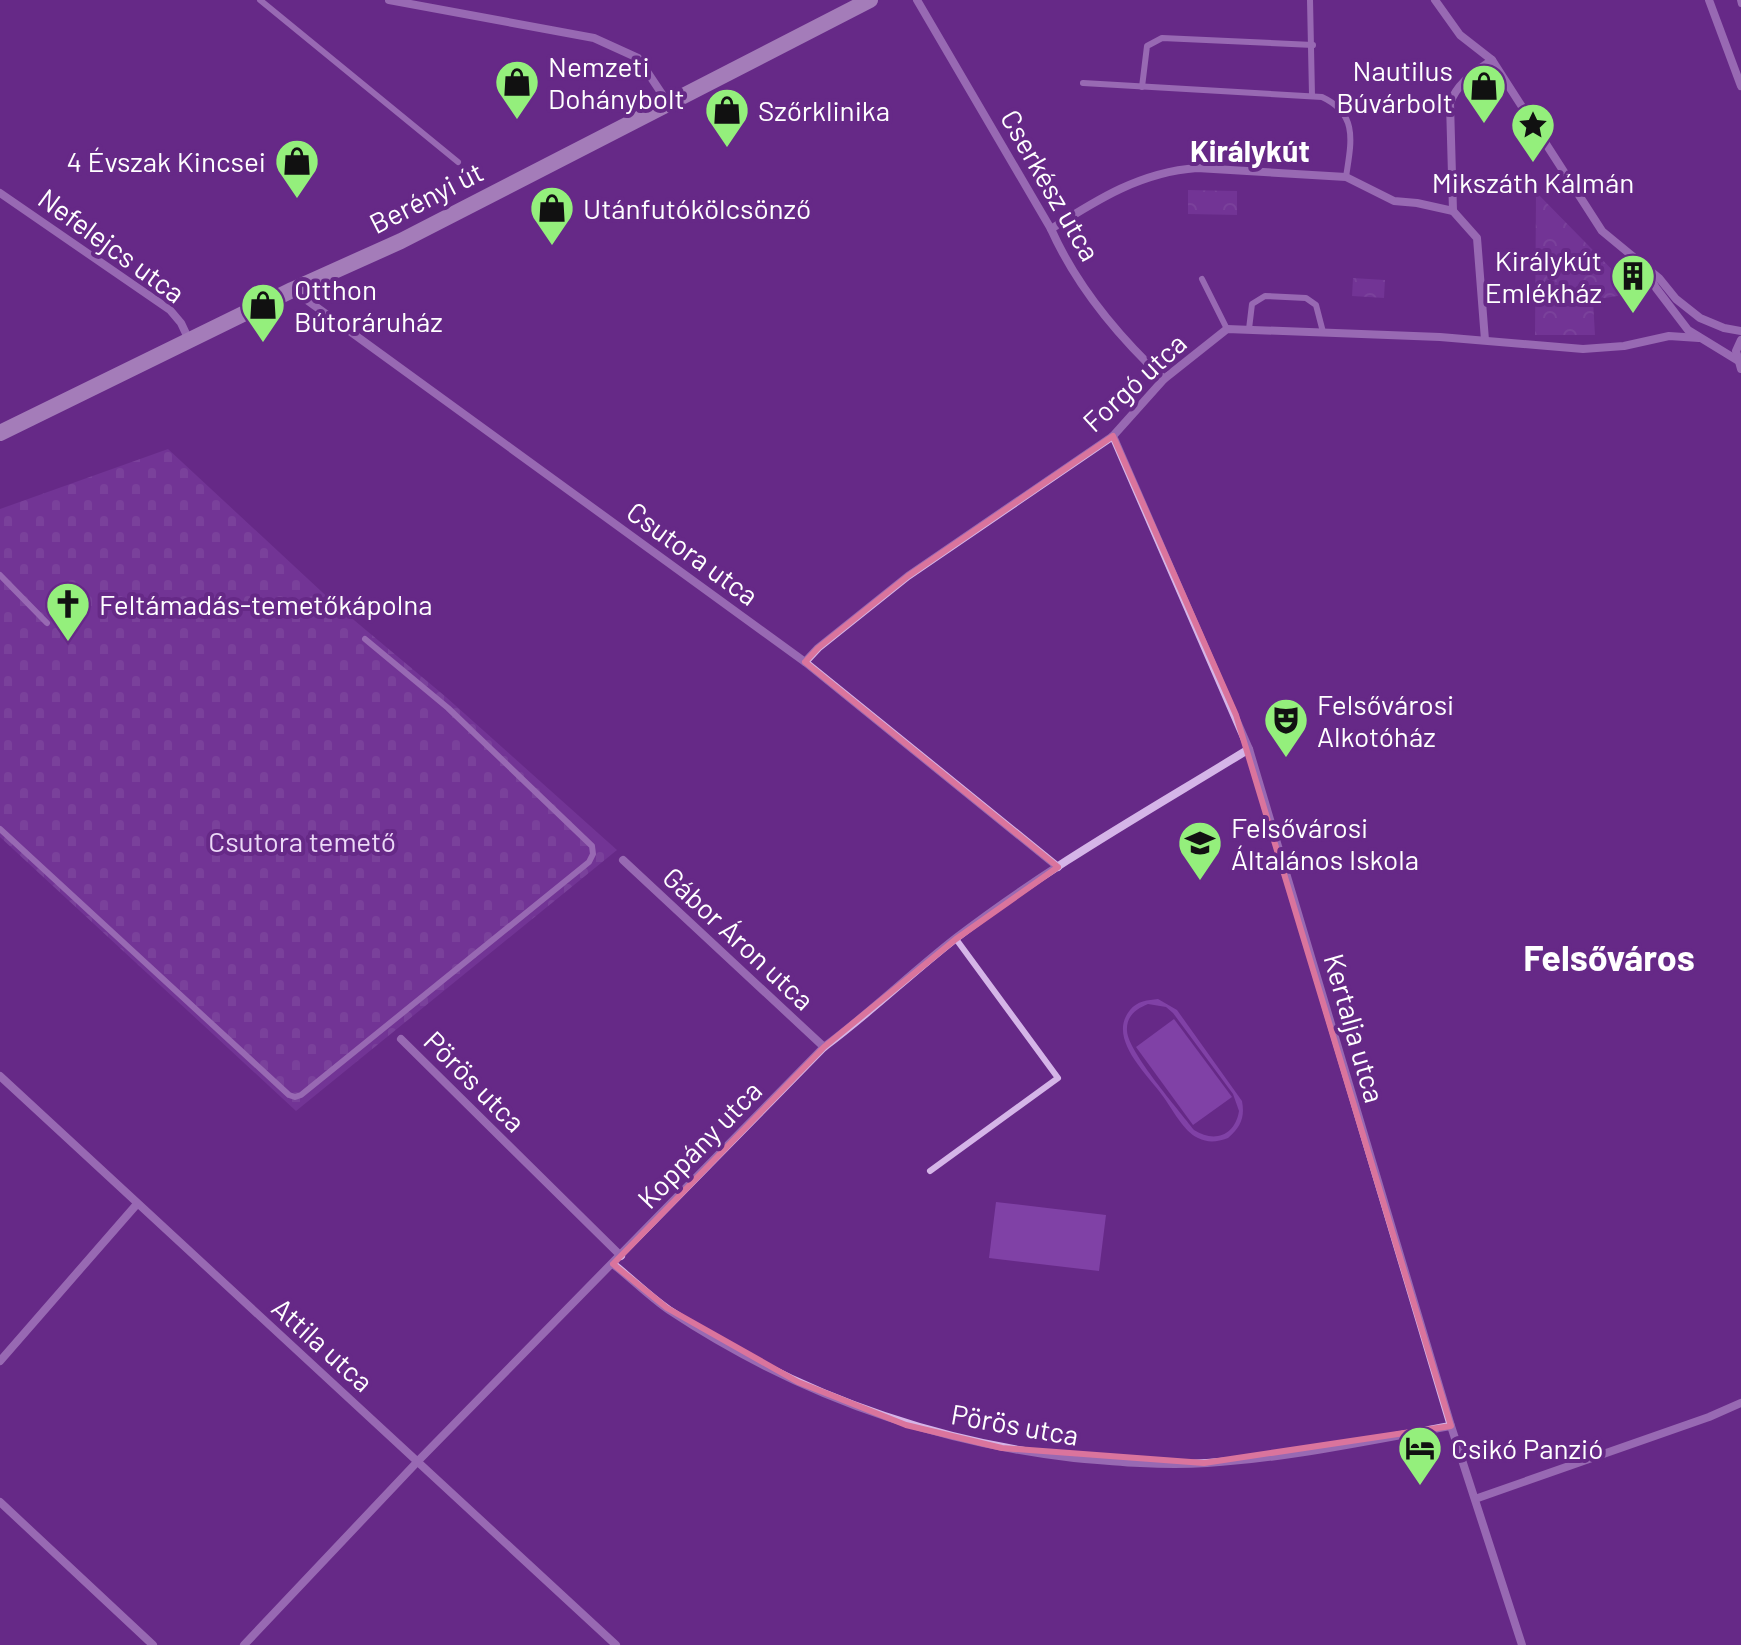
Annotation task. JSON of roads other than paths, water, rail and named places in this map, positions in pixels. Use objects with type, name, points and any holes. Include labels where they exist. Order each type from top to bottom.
[{"type":"main road","name":"Berényi út","points":[[0,433],[292,290],[401,241],[870,0]]},
{"type":"street","points":[[389,0],[594,38],[638,58],[669,104]]},
{"type":"street","name":"Cserkész utca","points":[[917,0],[1066,260],[1141,357],[1164,379]]},
{"type":"street","points":[[1435,0],[1460,35],[1492,60],[1602,231],[1659,278],[1676,299],[1700,318],[1741,331]]},
{"type":"street","points":[[1709,0],[1740,82]]},
{"type":"street","points":[[1453,211],[1450,103],[1455,90],[1465,79],[1492,60]]},
{"type":"street","points":[[1051,229],[1109,193],[1146,177],[1176,170],[1197,168],[1346,177],[1394,201],[1453,211],[1477,238],[1485,340]]},
{"type":"street","name":"Nefelejcs utca","points":[[0,193],[170,310],[189,340]]},
{"type":"street","points":[[1646,269],[1669,307],[1699,338],[1737,360]]},
{"type":"street","name":"Csutora utca","points":[[292,290],[805,662],[1058,867]]},
{"type":"street","name":"Forgó utca","points":[[805,662],[818,648],[908,576],[1113,436],[1164,379],[1227,329],[1485,340],[1583,349],[1624,346],[1669,336],[1699,338]]},
{"type":"street","points":[[1741,340],[1736,351],[1741,369]]},
{"type":"street","name":"Kertalja utca","points":[[1113,436],[1249,749],[1451,1426],[1522,1645]]},
{"type":"street","name":"Koppány utca","points":[[244,1645],[418,1461],[824,1047],[864,1018],[956,939],[1058,867],[1249,749]]},
{"type":"street","name":"Gábor Áron utca","points":[[623,860],[824,1047]]},
{"type":"street","name":"Pörös utca","points":[[401,1039],[621,1256]]},
{"type":"street","name":"Attila utca","points":[[0,1076],[616,1645]]},
{"type":"street","points":[[0,1361],[137,1204]]},
{"type":"street","name":"Pörös utca","points":[[613,1264],[667,1308],[750,1358],[798,1382],[906,1425],[1002,1448],[1107,1461],[1204,1463],[1316,1450],[1451,1426]]},
{"type":"street","points":[[1475,1499],[1741,1403]]},
{"type":"street","points":[[0,1502],[153,1645]]},
{"type":"lane","points":[[260,0],[458,162]]},
{"type":"lane","points":[[1310,0],[1312,95]]},
{"type":"lane","points":[[1142,87],[1147,46],[1162,38],[1313,45]]},
{"type":"lane","points":[[1083,83],[1312,95],[1335,103],[1350,131],[1351,150],[1346,177]]},
{"type":"lane","points":[[1202,279],[1227,329]]},
{"type":"lane","points":[[1249,329],[1252,304],[1265,296],[1306,298],[1316,305],[1323,332]]},
{"type":"lane","points":[[0,575],[47,623]]},
{"type":"lane","points":[[0,829],[289,1095],[301,1095],[589,862],[593,854],[592,846],[448,708],[365,639]]},
{"type":"lane","points":[[930,1171],[1058,1078],[956,939]]},
{"type":"place","name":"Nemzeti Dohánybolt","points":[[517,121]]},
{"type":"place","name":"Nautilus Búvárbolt","points":[[1484,125]]},
{"type":"place","name":"Szőrklinika","points":[[727,149]]},
{"type":"place","name":"Mikszáth Kálmán","points":[[1533,164]]},
{"type":"place","name":"4 Évszak Kincsei","points":[[297,200]]},
{"type":"place","name":"Utánfutókölcsönző","points":[[552,247]]},
{"type":"place","name":"Királykút Emlékház","points":[[1633,315]]},
{"type":"place","name":"Otthon Bútoráruház","points":[[263,344]]},
{"type":"place","name":"Feltámadás-temetőkápolna","points":[[68,643]]},
{"type":"place","name":"Felsővárosi Alkotóház","points":[[1286,759]]},
{"type":"place","name":"Felsővárosi Általános Iskola","points":[[1200,882]]},
{"type":"place","name":"Csikó Panzió","points":[[1420,1487]]},
{"type":"district","name":"Királykút","points":[[1250,150]]},
{"type":"district","name":"Felsőváros","points":[[1609,956]]},
{"type":"park label","name":"Csutora temető","points":[[302,841]]}]
